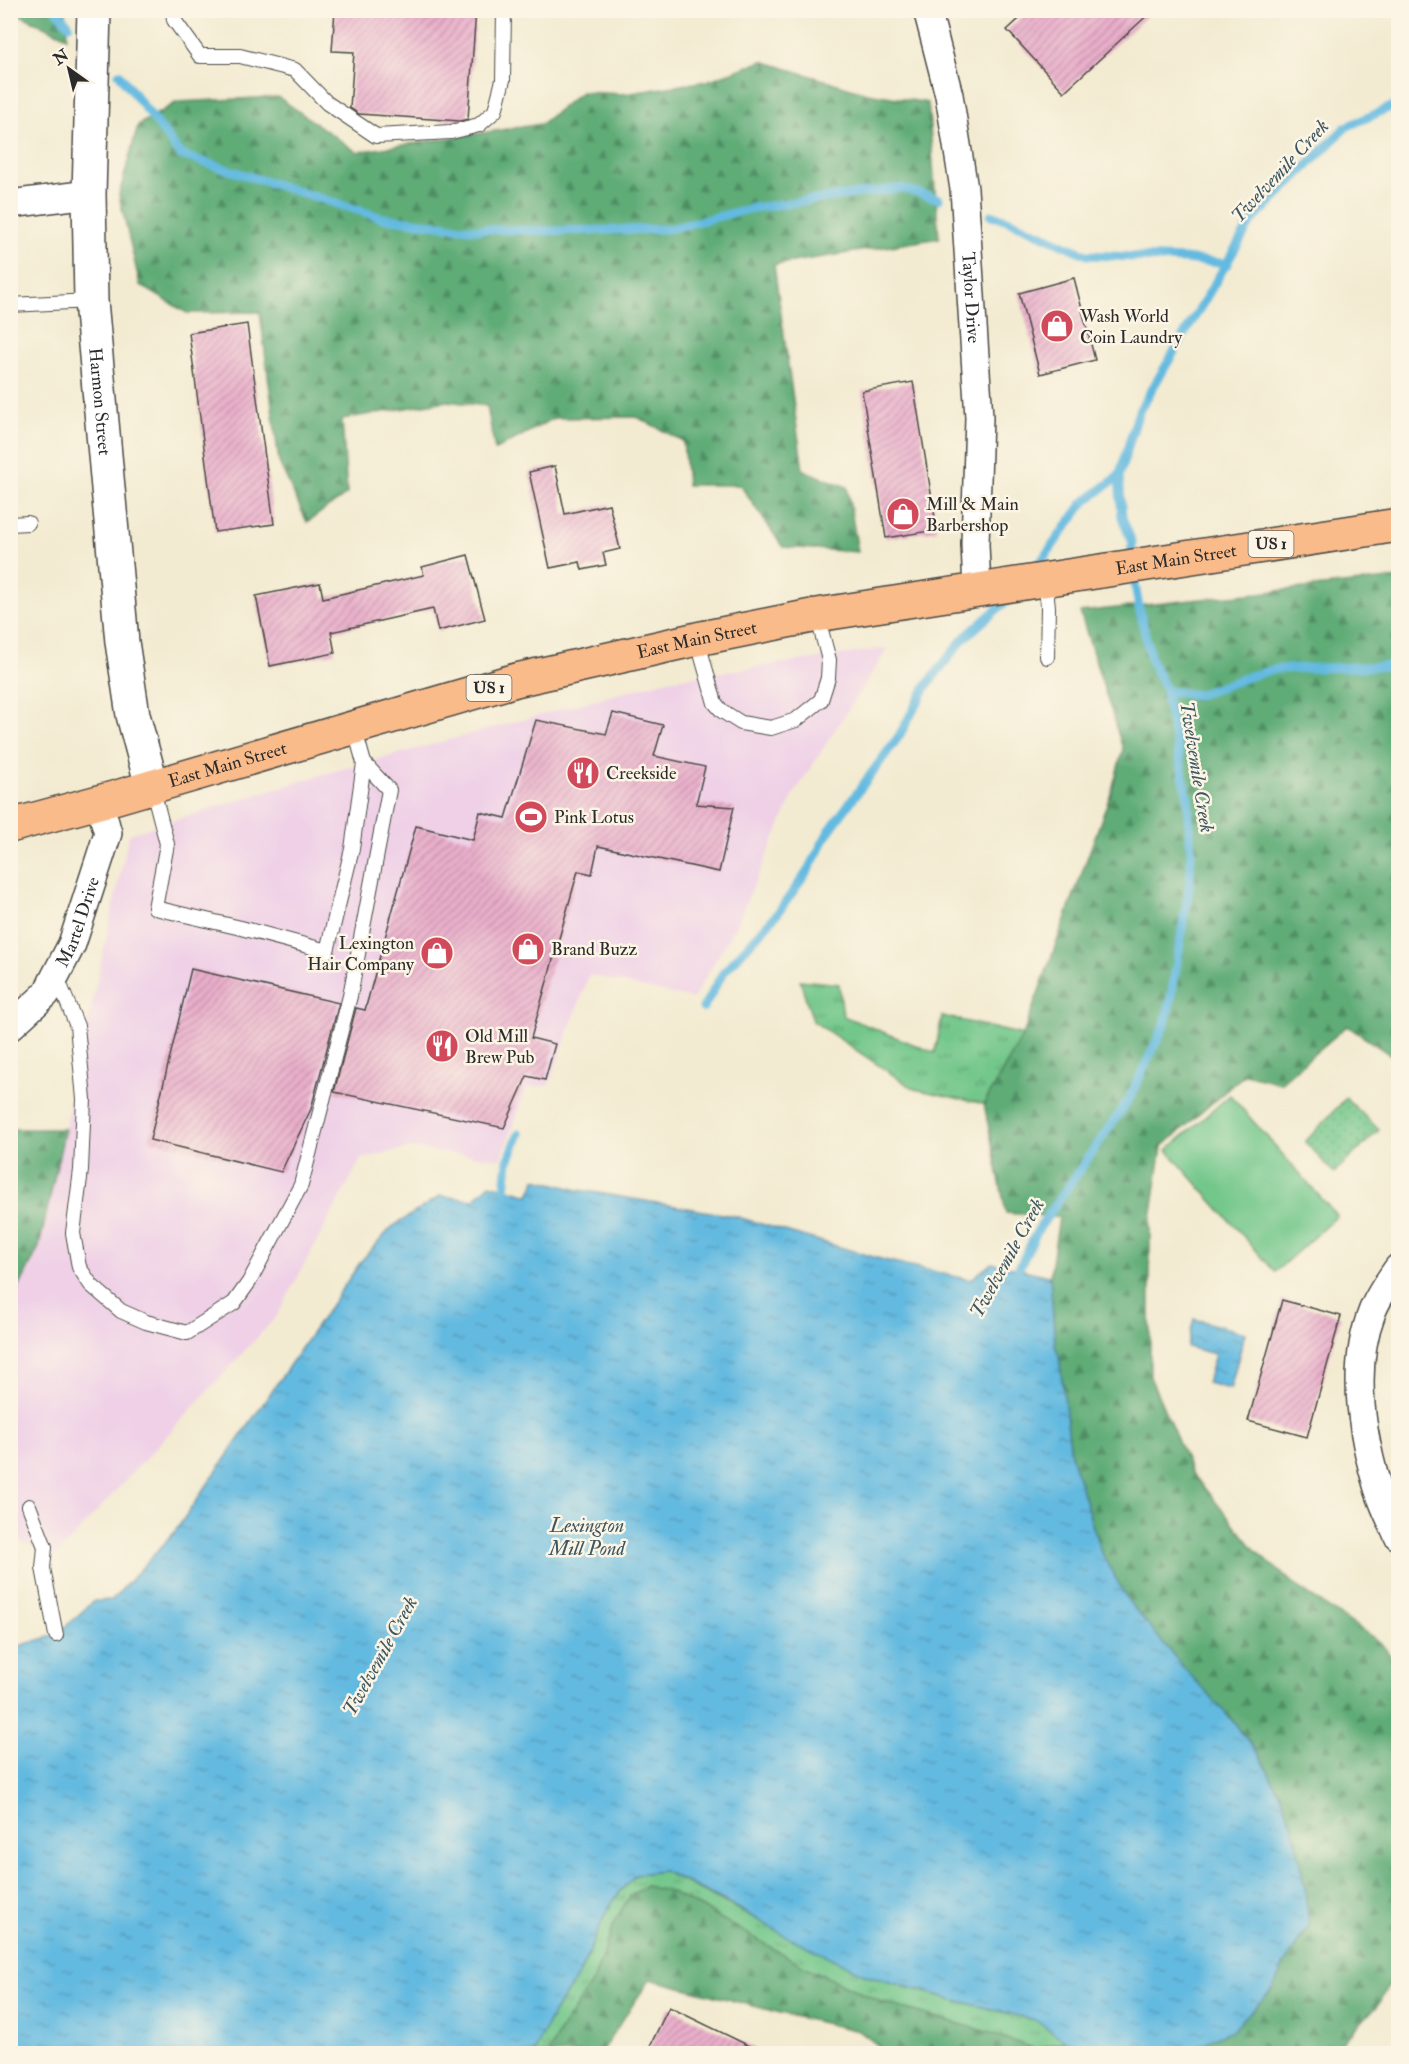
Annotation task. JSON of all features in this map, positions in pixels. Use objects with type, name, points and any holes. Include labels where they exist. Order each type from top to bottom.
[{"type":"main road","name":"East Main Street","points":[[10,826],[551,671],[697,639],[817,615],[1398,525]]},
{"type":"street","name":"Harmon Street","points":[[94,10],[89,194],[92,301],[122,642],[133,714],[152,786]]},
{"type":"street","name":"Taylor Drive","points":[[930,13],[949,95],[964,189],[979,417],[975,544],[977,590]]},
{"type":"street","points":[[10,204],[89,194]]},
{"type":"street","name":"Martel Drive","points":[[10,1027],[46,994],[72,944],[108,833],[99,801]]},
{"type":"street","points":[[1398,1268],[1372,1312],[1364,1344],[1360,1381],[1364,1427],[1377,1486],[1398,1536]]},
{"type":"lane","points":[[173,10],[174,20],[200,56],[240,56],[295,70],[327,103],[376,136],[451,132],[479,125],[495,111],[503,80],[504,10]]},
{"type":"lane","points":[[10,305],[92,301]]},
{"type":"lane","points":[[10,524],[28,523]]},
{"type":"lane","points":[[1045,579],[1048,608],[1047,657]]},
{"type":"lane","points":[[697,639],[715,703],[741,723],[771,728],[796,720],[821,700],[828,678],[829,660],[817,615]]},
{"type":"lane","points":[[152,786],[167,844],[156,908],[327,951],[352,849],[364,763],[354,727]]},
{"type":"lane","points":[[56,975],[77,1026],[84,1099],[81,1170],[73,1233],[79,1267],[91,1285],[121,1311],[146,1322],[187,1333],[234,1303],[249,1282],[301,1185],[350,996],[389,790],[364,763]]},
{"type":"lane","points":[[29,1506],[45,1547],[43,1568],[56,1635]]},
{"type":"shaded area","points":[[888,648],[794,794],[736,925],[693,999],[589,975],[549,1085],[526,1088],[501,1159],[410,1148],[361,1159],[277,1316],[54,1558],[11,1536],[10,1304],[39,1247],[129,834],[317,776],[668,680]]},
{"type":"green space","points":[[12,11],[66,11],[67,37]]},
{"type":"green space","points":[[762,61],[867,93],[928,103],[939,238],[774,265],[803,470],[847,487],[858,552],[783,547],[740,485],[687,485],[683,441],[637,417],[554,418],[495,450],[487,406],[447,401],[342,419],[347,494],[307,522],[279,462],[260,312],[187,313],[140,285],[119,195],[138,125],[177,102],[278,97],[357,152],[541,124],[581,92],[625,94],[707,81]]},
{"type":"green space","points":[[1398,578],[1398,1060],[1347,1026],[1280,1083],[1245,1074],[1162,1147],[1150,1225],[1150,1377],[1192,1473],[1257,1552],[1299,1588],[1380,1642],[1398,1665],[1398,1967],[1381,2001],[1333,2053],[1183,2053],[1232,2030],[1273,1989],[1285,1962],[1309,1926],[1305,1890],[1292,1823],[1261,1758],[1231,1719],[1184,1669],[1128,1602],[1100,1550],[1071,1455],[1059,1357],[1055,1346],[1050,1276],[1059,1217],[1006,1213],[984,1104],[1023,1035],[1112,790],[1123,749],[1080,612]]},
{"type":"green space","points":[[800,980],[839,984],[843,1016],[935,1053],[942,1016],[1023,1035],[984,1104],[914,1089],[813,1021]]},
{"type":"green space","points":[[1230,1095],[1337,1216],[1275,1272],[1167,1150]]},
{"type":"green space","points":[[1346,1098],[1379,1130],[1334,1173],[1305,1142]]},
{"type":"green space","points":[[11,1129],[65,1129],[39,1247],[11,1304]]},
{"type":"green space","points":[[663,1871],[868,1976],[1035,2020],[1066,2041],[1035,2049],[984,2031],[884,2003],[809,1969],[630,1896],[616,1919],[594,1979],[549,2053],[534,2054],[553,2013],[579,1975],[606,1912],[620,1891],[637,1874]]},
{"type":"green space","points":[[646,1886],[667,1891],[699,1906],[809,1969],[884,2003],[984,2031],[1035,2049],[1066,2041],[1109,2053],[888,2053],[859,2031],[650,1979],[605,2046],[603,2053],[548,2054],[558,2034],[594,1979],[616,1919],[630,1896]]},
{"type":"water","name":"Lexington Mill Pond","points":[[536,1179],[574,1189],[734,1216],[884,1260],[970,1280],[992,1263],[1050,1276],[1055,1345],[1059,1356],[1071,1455],[1100,1550],[1129,1602],[1184,1668],[1231,1719],[1261,1758],[1292,1823],[1305,1890],[1309,1925],[1285,1962],[1273,1989],[1232,2030],[1183,2053],[1109,2053],[1066,2041],[1035,2020],[868,1976],[782,1934],[729,1903],[663,1871],[637,1874],[620,1891],[606,1912],[579,1975],[553,2013],[534,2053],[11,2053],[10,1653],[22,1645],[56,1635],[94,1601],[112,1600],[174,1533],[362,1260],[392,1227],[440,1196],[473,1200],[490,1184],[529,1195]]},
{"type":"water","points":[[1194,1319],[1245,1333],[1230,1389],[1207,1383],[1215,1354],[1187,1347]]},
{"type":"building","points":[[335,10],[476,10],[468,119],[460,121],[359,114],[350,108],[354,52],[332,51]]},
{"type":"building","points":[[1029,10],[1153,10],[1064,92],[1007,30]]},
{"type":"building","name":"Wash World Coin Laundry","points":[[1074,278],[1095,360],[1040,374],[1019,293]]},
{"type":"building","points":[[247,324],[274,524],[215,532],[189,333]]},
{"type":"building","points":[[913,382],[937,530],[886,538],[862,391]]},
{"type":"building","points":[[555,466],[565,514],[609,504],[620,549],[603,553],[606,565],[582,570],[580,562],[550,568],[529,472]]},
{"type":"building","points":[[468,555],[485,619],[438,631],[433,609],[331,632],[335,653],[270,666],[256,596],[320,583],[323,598],[424,575],[422,567]]},
{"type":"building","points":[[613,713],[663,725],[654,756],[705,767],[696,804],[734,807],[719,872],[598,846],[592,874],[578,871],[531,1038],[555,1044],[545,1080],[527,1076],[504,1128],[334,1092],[356,1008],[365,1010],[416,826],[473,840],[480,812],[506,818],[536,720],[606,734]]},
{"type":"building","points":[[191,969],[339,1003],[311,1109],[281,1172],[150,1140]]},
{"type":"building","points":[[1282,1300],[1341,1316],[1307,1437],[1248,1421]]},
{"type":"building","points":[[669,2007],[766,2054],[646,2054]]},
{"type":"waterway","points":[[56,10],[69,25]]},
{"type":"waterway","points":[[119,74],[181,155],[383,218],[471,229],[552,231],[668,229],[753,208],[901,188],[939,199]]},
{"type":"waterway","name":"Twelvemile Creek","points":[[1013,1280],[1038,1230],[1129,1099],[1165,1024],[1190,882],[1188,798],[1167,701],[1167,691],[1152,663],[1139,608],[1131,561],[1132,543],[1122,517],[1119,476],[1139,411],[1251,222],[1346,127],[1398,104]]},
{"type":"waterway","points":[[991,215],[1008,220],[1087,255],[1185,259],[1228,264]]},
{"type":"waterway","points":[[1032,574],[1083,503],[1119,476]]},
{"type":"waterway","points":[[703,1008],[723,973],[777,914],[807,872],[829,831],[899,736],[927,685],[963,639],[1013,595]]},
{"type":"waterway","points":[[1167,691],[1198,695],[1253,675],[1277,669],[1398,666]]},
{"type":"waterway","points":[[505,1189],[508,1161],[519,1134]]},
{"type":"place","name":"Wash World Coin Laundry","points":[[1057,326]]},
{"type":"place","name":"Mill & Main Barbershop","points":[[903,514]]},
{"type":"place","name":"Creekside","points":[[583,773]]},
{"type":"place","name":"Pink Lotus","points":[[531,817]]},
{"type":"place","name":"Brand Buzz","points":[[528,949]]},
{"type":"place","name":"Lexington Hair Company","points":[[437,953]]},
{"type":"place","name":"Old Mill Brew Pub","points":[[442,1046]]}]
